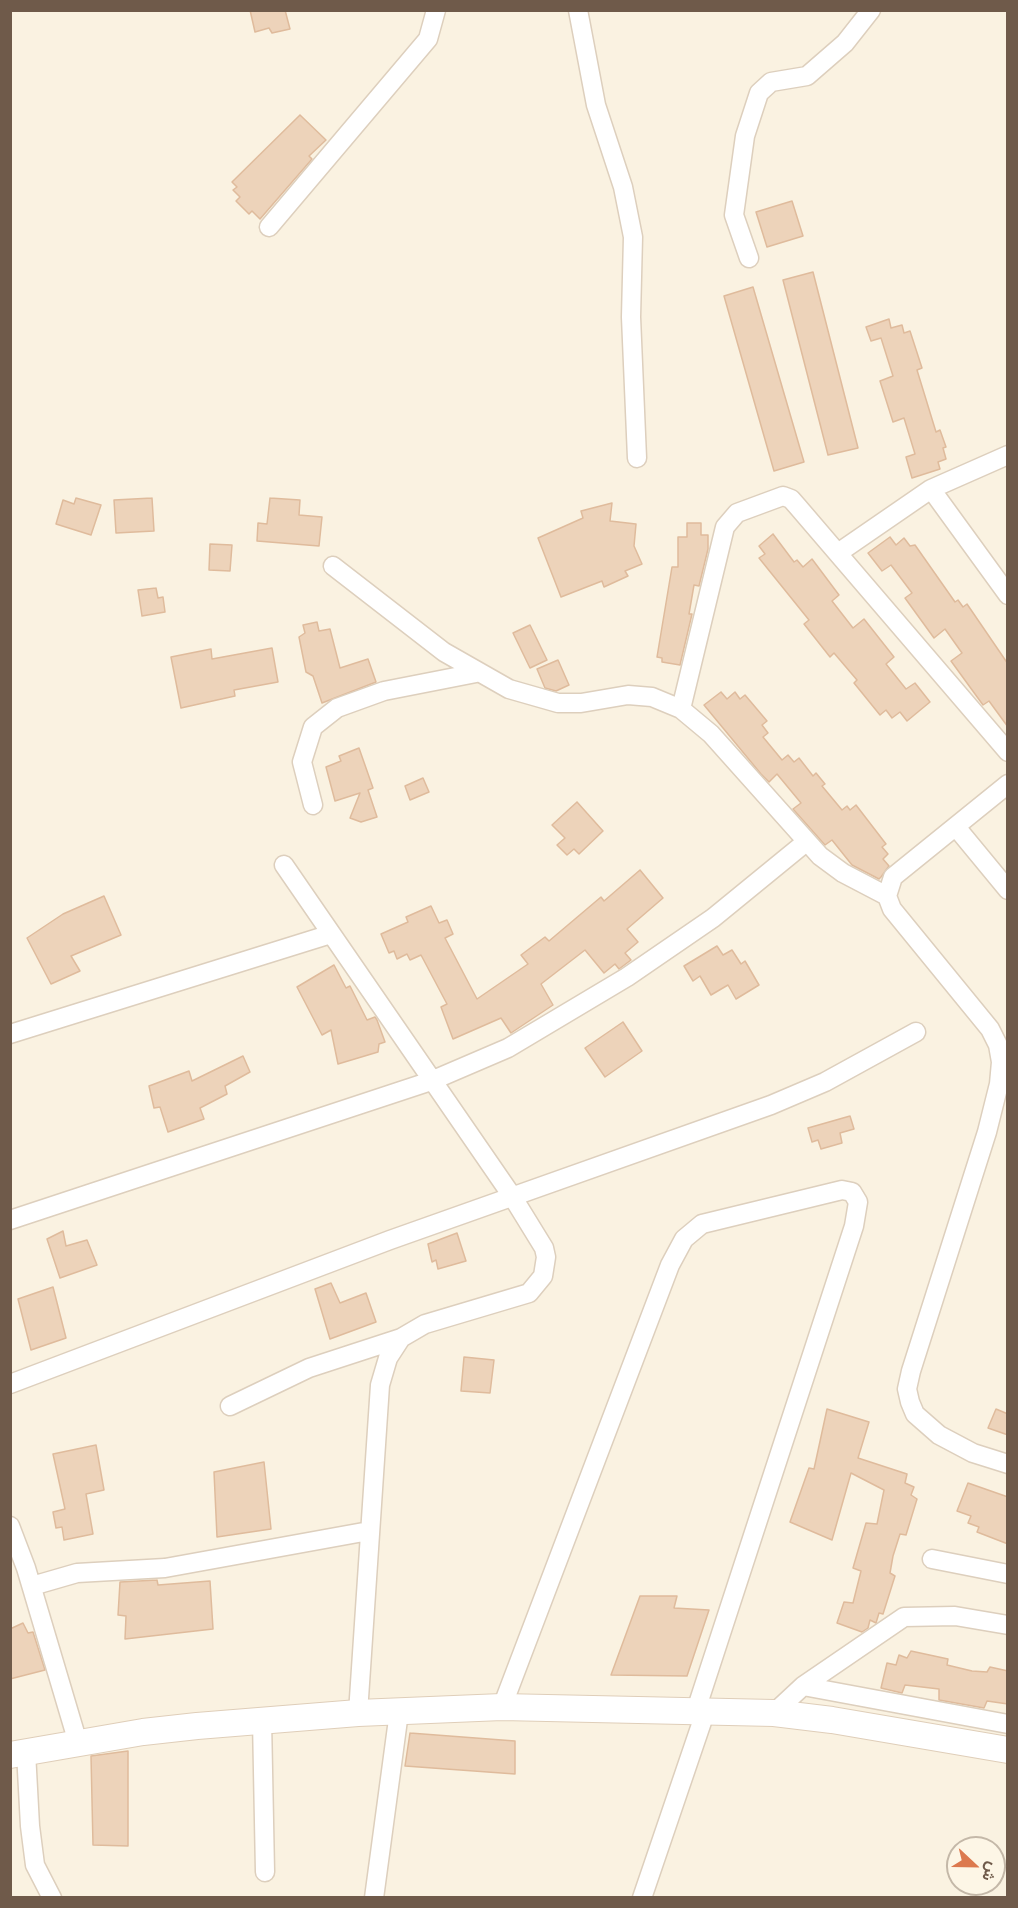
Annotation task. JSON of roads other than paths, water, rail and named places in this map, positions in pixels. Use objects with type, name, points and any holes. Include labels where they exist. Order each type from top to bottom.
[{"type":"street","points":[[269,227],[428,39],[436,10]]},
{"type":"street","points":[[578,10],[597,105],[623,188],[633,237],[631,317],[637,458]]},
{"type":"street","points":[[749,258],[734,215],[745,135],[759,93],[771,82],[807,76],[845,43],[871,10]]},
{"type":"street","points":[[838,553],[931,489],[1008,455]]},
{"type":"street","points":[[931,489],[1008,595]]},
{"type":"street","points":[[681,709],[725,527],[736,513],[783,496],[791,499],[1008,752]]},
{"type":"street","points":[[333,566],[407,626],[476,673],[509,689],[546,701],[582,703],[628,695],[652,697],[681,709],[711,734],[806,842],[833,867],[887,896]]},
{"type":"street","points":[[314,805],[303,762],[313,727],[337,708],[384,691],[476,673]]},
{"type":"street","points":[[1008,784],[893,877],[887,896],[892,909],[990,1029],[998,1045],[1001,1062],[999,1083],[987,1132],[907,1389],[915,1414],[939,1435],[973,1453],[1008,1464]]},
{"type":"street","points":[[956,826],[1008,890]]},
{"type":"street","points":[[10,1220],[431,1081],[508,1048],[627,977],[713,918],[806,842]]},
{"type":"street","points":[[230,1406],[309,1368],[401,1338],[425,1324],[472,1308],[529,1293],[538,1285],[546,1268],[544,1248],[512,1196],[284,865]]},
{"type":"street","points":[[10,1034],[331,934]]},
{"type":"street","points":[[10,1384],[303,1272],[771,1105],[825,1082],[916,1032]]},
{"type":"street","points":[[502,1707],[670,1265],[684,1239],[702,1224],[842,1190],[852,1192],[858,1202],[854,1226],[642,1898]]},
{"type":"street","points":[[358,1713],[380,1385],[388,1358],[401,1338]]},
{"type":"street","points":[[10,1526],[32,1586],[78,1743]]},
{"type":"street","points":[[32,1586],[77,1573],[165,1568],[369,1531]]},
{"type":"street","points":[[932,1558],[1008,1574]]},
{"type":"street","points":[[774,1713],[803,1686],[904,1617],[955,1616],[1008,1625]]},
{"type":"street","points":[[803,1686],[1008,1724]]},
{"type":"street","points":[[52,1898],[35,1866],[18,1753],[143,1732],[358,1713],[502,1707],[701,1710],[774,1713],[832,1720],[1008,1750]]},
{"type":"street","points":[[374,1898],[399,1712]]},
{"type":"street","points":[[262,1720],[265,1872]]}]
